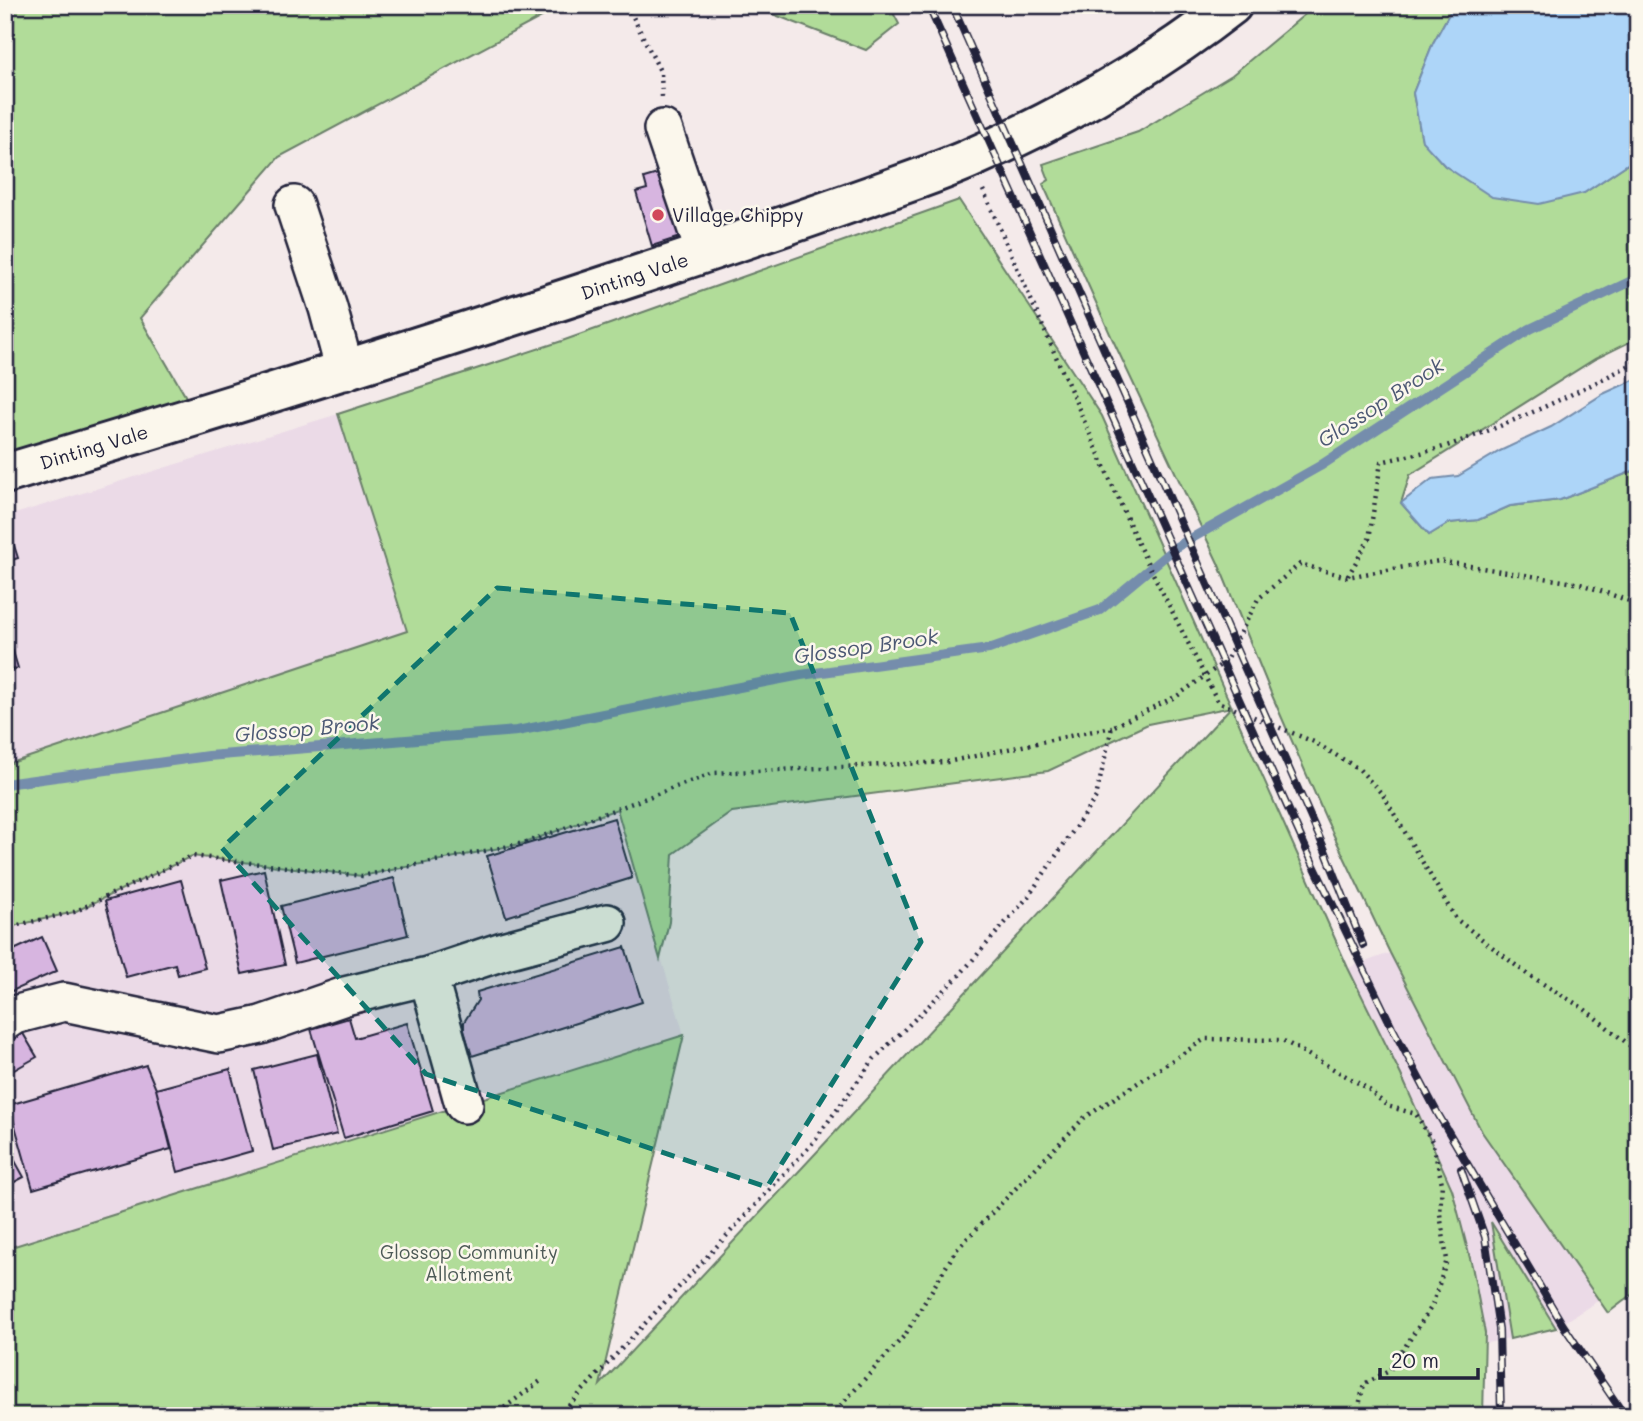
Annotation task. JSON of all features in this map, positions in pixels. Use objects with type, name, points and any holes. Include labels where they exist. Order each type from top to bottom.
[{"type":"main road","name":"Dinting Vale","points":[[5,474],[345,371],[777,230],[969,159],[1059,114],[1142,67],[1209,24],[1232,5]]},
{"type":"street","points":[[663,129],[705,253]]},
{"type":"street","points":[[294,205],[328,308],[345,371]]},
{"type":"street","points":[[5,1021],[64,1002],[219,1034],[261,1025],[345,996],[428,976],[506,950],[607,923]]},
{"type":"street","points":[[428,976],[464,1104]]},
{"type":"path","points":[[627,5],[661,73],[663,129]]},
{"type":"path","points":[[969,159],[1139,546],[1218,702],[1314,741],[1359,769],[1382,794],[1455,919],[1527,974],[1583,1008],[1638,1052]]},
{"type":"path","points":[[1347,577],[1369,539],[1381,462],[1452,444],[1521,417],[1638,361]]},
{"type":"path","points":[[5,928],[74,912],[192,856],[362,876],[524,843],[714,774],[947,762],[1112,727],[1177,696],[1226,661],[1258,599],[1300,564],[1347,577],[1439,561],[1581,584],[1638,606]]},
{"type":"path","points":[[559,1416],[811,1145],[874,1059],[956,979],[1028,897],[1096,797],[1112,727]]},
{"type":"path","points":[[831,1416],[905,1335],[956,1250],[1084,1118],[1205,1039],[1282,1040],[1367,1088],[1387,1106],[1416,1114],[1432,1141],[1442,1183],[1440,1214],[1447,1260],[1432,1306],[1389,1371],[1364,1384],[1358,1410],[1362,1416]]},
{"type":"path","points":[[493,1416],[542,1380]]},
{"type":"highlighted area","points":[[497,588],[790,613],[921,942],[767,1187],[426,1074],[222,848]]},
{"type":"shaded area","points":[[338,414],[407,631],[5,765],[5,517]]},
{"type":"shaded area","points":[[617,809],[684,1035],[5,1249],[5,928],[74,912],[192,856],[362,876],[524,843]]},
{"type":"shaded area","points":[[1390,953],[1482,1132],[1599,1300],[1556,1328],[1491,1224],[1510,1339],[1486,1343],[1472,1266],[1452,1189],[1401,1075],[1348,968]]},
{"type":"green space","points":[[5,5],[564,5],[279,157],[140,318],[190,404],[5,460]]},
{"type":"green space","points":[[749,5],[889,5],[899,24],[866,50]]},
{"type":"green space","points":[[1316,5],[1454,5],[1433,43],[1413,93],[1422,140],[1445,166],[1584,193],[1638,157],[1638,338],[1595,359],[1410,475],[1401,503],[1429,535],[1449,523],[1478,520],[1510,506],[1560,500],[1638,469],[1638,1290],[1608,1313],[1482,1132],[1390,953],[1326,819],[1218,563],[1043,184],[1049,180],[1043,164],[1138,132],[1232,75]]},
{"type":"green space","name":"Glossop Community Allotment","points":[[959,200],[1102,416],[1348,968],[1401,1075],[1452,1189],[1472,1266],[1485,1333],[1483,1416],[5,1416],[5,1249],[684,1035],[600,1385],[1231,707],[1148,724],[1048,771],[732,812],[673,854],[669,922],[660,959],[617,809],[524,843],[362,876],[192,856],[74,912],[5,928],[5,765],[407,631],[338,414],[562,341]]},
{"type":"green space","points":[[1491,1222],[1556,1328],[1510,1339]]},
{"type":"water","points":[[1454,5],[1638,5],[1638,157],[1584,193],[1539,204],[1492,197],[1445,166],[1422,141],[1413,93],[1433,43]]},
{"type":"water","points":[[1638,378],[1638,469],[1560,500],[1510,506],[1478,520],[1449,523],[1429,535],[1401,503],[1432,479],[1458,476],[1500,451],[1551,427],[1603,394]]},
{"type":"building","name":"Village Chippy","points":[[661,173],[680,237],[652,246],[636,192],[647,189],[644,178]]},
{"type":"building","points":[[5,517],[18,558],[5,562]]},
{"type":"building","points":[[5,625],[18,668],[5,672]]},
{"type":"building","points":[[614,818],[632,878],[506,917],[487,856]]},
{"type":"building","points":[[264,870],[285,965],[242,974],[221,880]]},
{"type":"building","points":[[394,878],[408,935],[295,963],[281,906]]},
{"type":"building","points":[[181,880],[205,968],[178,975],[175,964],[126,977],[105,901]]},
{"type":"building","points":[[42,937],[57,971],[5,994],[5,954]]},
{"type":"building","points":[[625,947],[642,1002],[472,1056],[464,1022],[478,1000],[477,992]]},
{"type":"building","points":[[349,1018],[355,1038],[407,1023],[433,1111],[344,1138],[311,1029]]},
{"type":"building","points":[[18,1025],[37,1057],[5,1075],[5,1033]]},
{"type":"building","points":[[317,1054],[337,1134],[273,1150],[254,1070]]},
{"type":"building","points":[[146,1065],[156,1089],[171,1149],[33,1189],[9,1105]]},
{"type":"building","points":[[230,1069],[252,1151],[178,1172],[156,1089]]},
{"type":"building","points":[[5,1143],[24,1177],[5,1187]]},
{"type":"waterway","name":"Glossop Brook","points":[[5,784],[208,756],[517,731],[801,675],[989,649],[1100,610],[1176,547],[1320,466],[1530,329],[1638,278]]},
{"type":"railway","points":[[928,5],[1308,853],[1392,1027],[1438,1114],[1563,1325],[1625,1416]]},
{"type":"railway","points":[[952,5],[1325,850],[1363,945]]},
{"type":"railway","points":[[1461,1169],[1485,1237],[1499,1329],[1501,1416]]},
{"type":"place","name":"Village Chippy","points":[[658,215]]}]
